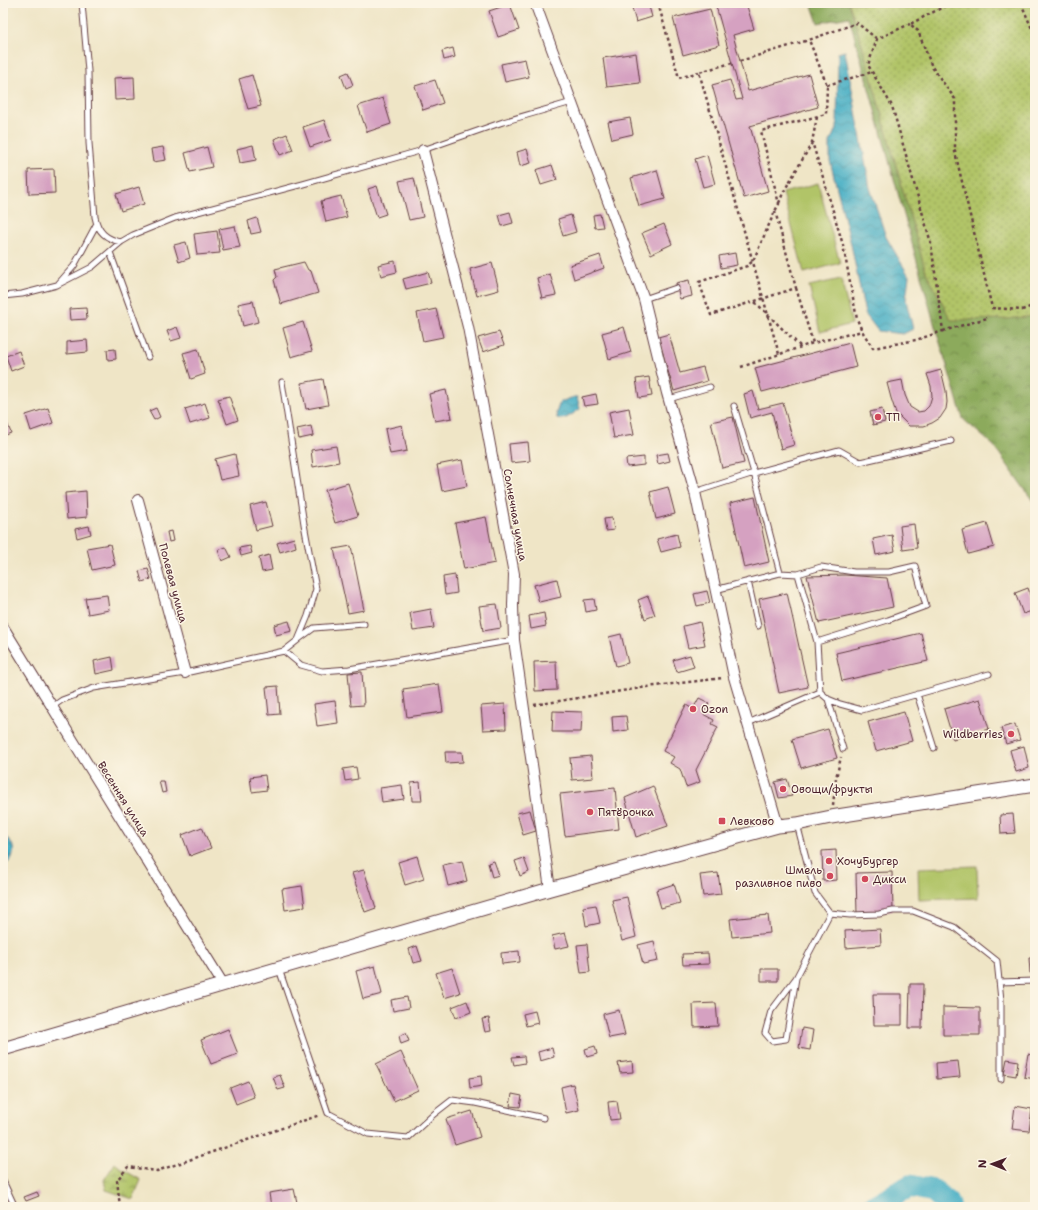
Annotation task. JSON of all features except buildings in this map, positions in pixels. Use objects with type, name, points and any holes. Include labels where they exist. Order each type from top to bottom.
[{"type":"street","points":[[535,3],[644,299],[694,492],[734,677],[778,826]]},
{"type":"street","name":"Солнечная улица","points":[[423,150],[473,350],[514,574],[514,640],[550,889]]},
{"type":"street","name":"Полевая улица","points":[[138,500],[185,673]]},
{"type":"street","name":"Весенняя улица","points":[[3,627],[222,984]]},
{"type":"street","points":[[3,1049],[550,889],[778,826],[1035,785]]},
{"type":"lane","points":[[82,3],[88,71],[89,143],[96,225],[101,233],[113,240],[121,242]]},
{"type":"lane","points":[[3,296],[22,294],[57,285],[92,267],[121,242],[138,232],[174,218],[423,150],[503,122],[572,102]]},
{"type":"lane","points":[[57,285],[74,266],[96,225]]},
{"type":"lane","points":[[110,252],[148,357]]},
{"type":"lane","points":[[644,299],[676,288]]},
{"type":"lane","points":[[282,382],[304,524],[316,589],[308,616],[298,640]]},
{"type":"lane","points":[[669,400],[710,387]]},
{"type":"lane","points":[[734,406],[754,473],[780,573]]},
{"type":"lane","points":[[694,492],[754,473],[839,450],[860,462],[951,441]]},
{"type":"lane","points":[[715,590],[780,573],[798,574],[821,567],[854,572],[889,572],[915,566],[926,606],[888,620],[817,642]]},
{"type":"lane","points":[[798,574],[817,642],[820,692],[828,699],[862,710],[989,674]]},
{"type":"lane","points":[[748,581],[758,626]]},
{"type":"lane","points":[[52,707],[62,700],[94,688],[185,673],[284,651],[314,628],[364,624]]},
{"type":"lane","points":[[284,651],[301,665],[322,671],[349,669],[514,640]]},
{"type":"lane","points":[[748,723],[820,692]]},
{"type":"lane","points":[[917,694],[934,748]]},
{"type":"lane","points":[[828,699],[843,749]]},
{"type":"lane","points":[[797,824],[815,893],[830,913],[850,915],[913,912],[954,927],[997,961],[1000,1000],[1001,1079]]},
{"type":"lane","points":[[796,978],[786,1039],[772,1041],[765,1033],[771,1011],[796,978],[830,913]]},
{"type":"lane","points":[[278,968],[328,1113],[368,1134],[408,1138],[452,1100],[474,1102],[544,1118]]},
{"type":"lane","points":[[999,982],[1035,981]]},
{"type":"lane","points":[[3,1181],[15,1207]]},
{"type":"path","points":[[658,3],[678,78],[732,63]]},
{"type":"path","points":[[943,331],[931,243],[892,106],[868,65],[877,39],[951,3]]},
{"type":"path","points":[[1021,3],[1035,36]]},
{"type":"path","points":[[740,61],[858,23],[877,39]]},
{"type":"path","points":[[910,24],[918,31],[932,67],[956,99],[955,152],[992,308],[1022,310],[1035,305]]},
{"type":"path","points":[[779,204],[761,131],[826,114],[827,85],[809,40]]},
{"type":"path","points":[[699,72],[779,354]]},
{"type":"path","points":[[827,85],[872,72]]},
{"type":"path","points":[[796,288],[711,315],[699,282],[747,266],[753,261],[783,193],[812,142],[818,117]]},
{"type":"path","points":[[812,142],[842,246],[857,319],[862,331],[873,348],[916,340],[987,318]]},
{"type":"path","points":[[775,211],[813,343]]},
{"type":"path","points":[[755,302],[801,347]]},
{"type":"path","points":[[741,367],[813,343],[862,331]]},
{"type":"path","points":[[524,707],[647,687],[734,677]]},
{"type":"path","points":[[831,817],[836,778],[843,749]]},
{"type":"path","points":[[120,1207],[117,1180],[128,1167],[157,1171],[328,1113]]},
{"type":"green space","points":[[811,3],[1035,3],[1035,504],[994,446],[963,419],[934,323],[849,17],[818,23]]},
{"type":"green space","points":[[849,3],[1035,3],[1035,316],[1006,319],[951,320],[926,272],[862,44]]},
{"type":"green space","points":[[818,183],[840,263],[804,273],[783,193]]},
{"type":"green space","points":[[841,279],[852,324],[820,332],[809,286]]},
{"type":"green space","points":[[977,866],[978,898],[919,900],[918,868]]},
{"type":"green space","points":[[115,1163],[141,1180],[133,1199],[106,1190],[104,1180]]},
{"type":"water","points":[[845,51],[870,188],[886,237],[909,276],[906,300],[913,329],[903,334],[878,331],[865,314],[851,244],[830,161],[830,142],[837,129],[838,53]]},
{"type":"water","points":[[577,397],[580,409],[566,418],[557,418],[556,413],[560,402]]},
{"type":"water","points":[[3,836],[6,837],[12,844],[13,854],[11,860],[3,867]]},
{"type":"waterway","points":[[872,1207],[910,1186],[934,1191],[949,1205],[949,1207]]},
{"type":"place","name":"ТП","points":[[878,417]]},
{"type":"place","name":"Ozon","points":[[693,709]]},
{"type":"place","name":"Wildberries","points":[[1011,734]]},
{"type":"place","name":"Овощи/фрукты","points":[[783,789]]},
{"type":"place","name":"Пятёрочка","points":[[590,812]]},
{"type":"place","name":"Левково","points":[[722,821]]},
{"type":"place","name":"ХочуБургер","points":[[829,861]]},
{"type":"place","name":"Шмель разливное пиво","points":[[830,876]]},
{"type":"place","name":"Дикси","points":[[865,879]]}]
